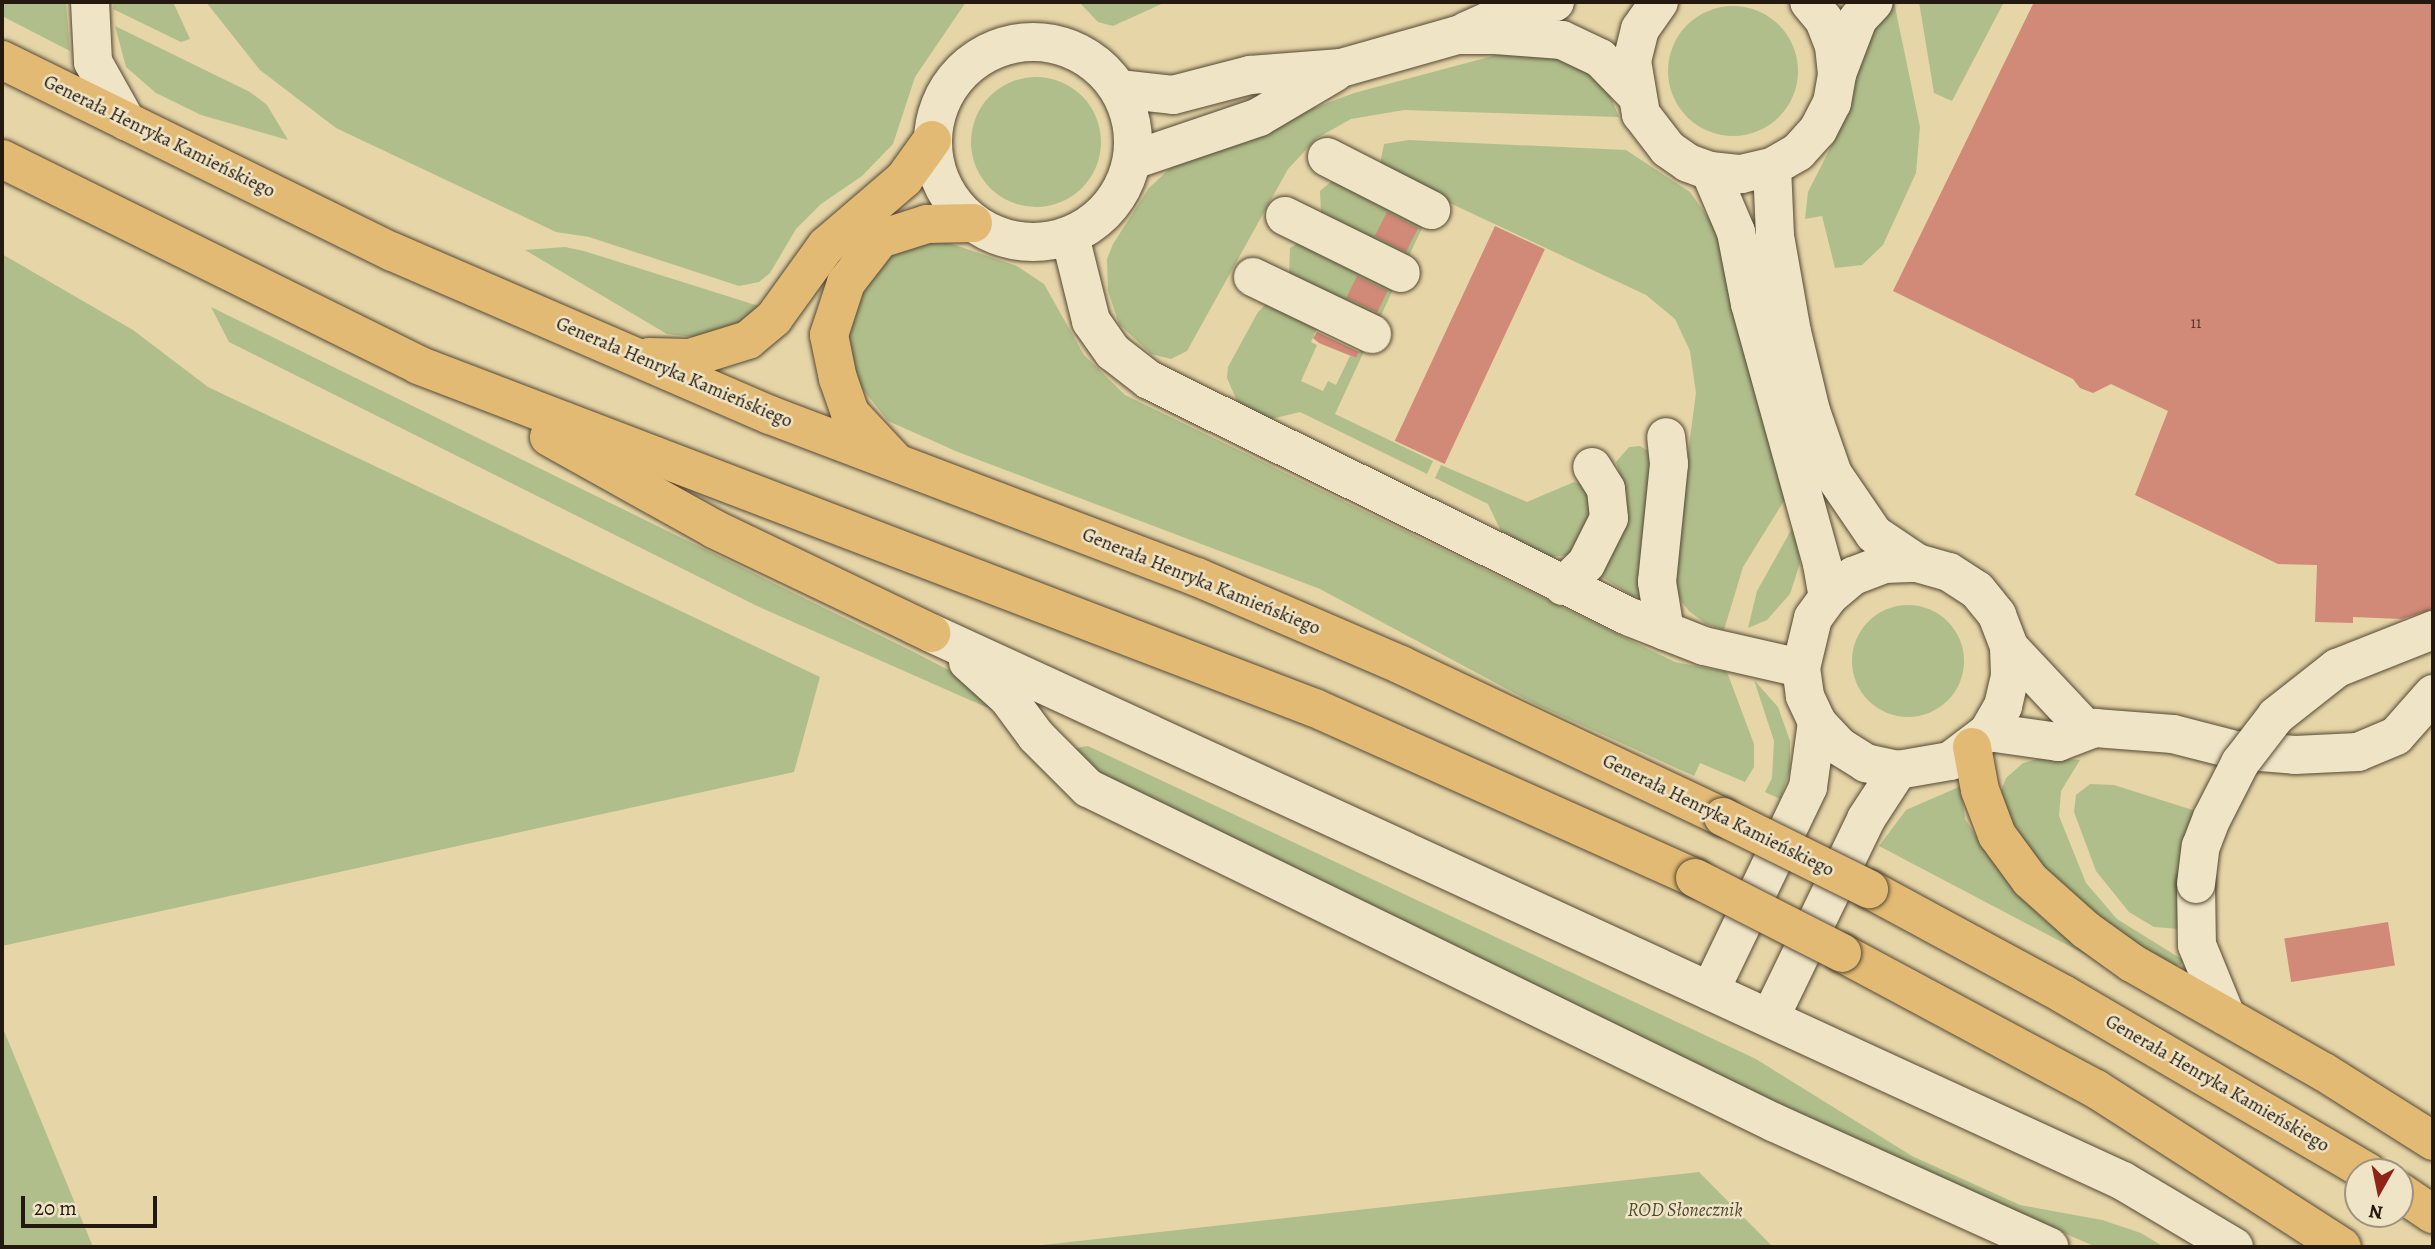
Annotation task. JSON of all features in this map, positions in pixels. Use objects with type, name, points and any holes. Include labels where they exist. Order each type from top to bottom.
[{"type":"main road","name":"Generała Henryka Kamieńskiego","points":[[2,60],[393,252],[633,357],[900,466],[1197,577],[1401,665],[1869,889],[2063,994],[2344,1158]]},
{"type":"main road","points":[[633,357],[690,358],[748,340],[774,318],[826,246],[904,179],[932,140]]},
{"type":"main road","points":[[2,159],[418,365],[714,529],[931,633]]},
{"type":"main road","points":[[900,466],[850,413],[829,335],[846,283],[880,239],[927,224],[973,223]]},
{"type":"main road","points":[[418,365],[1315,708],[1695,878],[2096,1089],[2342,1247]]},
{"type":"main road","points":[[1980,740],[1980,790],[1997,835],[2030,880],[2087,930],[2132,963],[2226,1016],[2433,1141]]},
{"type":"main road","points":[[2414,1201],[2433,1214]]},
{"type":"street","points":[[90,2],[93,62],[126,121]]},
{"type":"street","points":[[1119,89],[1172,95],[1250,75],[1341,68],[1458,36],[1489,17],[1529,3],[1555,2]]},
{"type":"street","points":[[1659,2],[1640,29],[1632,61],[1634,93],[1651,132],[1668,149],[1710,171],[1741,174],[1772,167],[1798,152],[1818,130],[1832,103],[1837,74],[1857,19],[1874,2]]},
{"type":"street","points":[[1809,2],[1830,38],[1837,74]]},
{"type":"street","points":[[1458,36],[1562,40],[1600,58],[1634,93]]},
{"type":"street","points":[[1048,42],[1072,49],[1095,62],[1119,89],[1129,111],[1133,160],[1121,192],[1100,218],[1070,236],[1037,243],[1003,238],[973,223],[951,200],[936,171],[932,140],[937,112],[949,86],[969,64],[1006,46],[1048,42]]},
{"type":"street","points":[[1133,160],[1259,117],[1341,68]]},
{"type":"street","points":[[1327,157],[1431,210]]},
{"type":"street","points":[[1772,167],[1775,236],[1792,332],[1811,411],[1833,474],[1874,534],[1917,563]]},
{"type":"street","points":[[1710,171],[1736,232],[1750,304],[1828,597]]},
{"type":"street","points":[[1284,216],[1401,272]]},
{"type":"street","points":[[1070,236],[1091,321],[1112,352],[1149,380],[1563,586],[1665,632],[1704,646],[1801,668]]},
{"type":"street","points":[[1253,277],[1372,334]]},
{"type":"street","points":[[1665,632],[1657,582],[1669,464],[1666,437]]},
{"type":"street","points":[[1563,586],[1586,564],[1609,518],[1606,489],[1592,467]]},
{"type":"street","points":[[2009,647],[2005,696],[1980,740],[1937,765],[1898,770],[1857,757],[1839,746],[1817,722],[1805,696],[1801,668],[1813,618],[1828,597],[1853,576],[1884,564],[1917,563],[1949,572],[1977,590],[1997,615],[2009,647],[2085,728]]},
{"type":"street","points":[[2226,1016],[2197,945],[2196,884],[2201,846],[2240,763],[2276,716],[2337,668],[2433,630]]},
{"type":"street","points":[[931,633],[2123,1181],[2234,1247]]},
{"type":"street","points":[[931,633],[990,680],[1088,788],[1775,1123],[2049,1247]]},
{"type":"street","points":[[1980,740],[2058,741],[2085,728],[2173,734],[2236,750],[2295,755],[2358,752],[2396,736],[2433,694]]},
{"type":"street","points":[[1710,991],[1808,787],[1817,722]]},
{"type":"street","points":[[1770,1018],[1866,819],[1898,770]]},
{"type":"green space","points":[[2,2],[66,2],[70,51],[2,16]]},
{"type":"green space","points":[[114,2],[173,2],[190,39],[181,42],[113,9]]},
{"type":"green space","points":[[206,2],[966,2],[915,77],[893,144],[862,176],[821,204],[796,229],[770,273],[759,282],[739,286],[589,237],[556,232],[336,128],[260,70]]},
{"type":"green space","points":[[1079,2],[1166,2],[1113,26],[1098,22]]},
{"type":"green space","points":[[1894,2],[1920,127],[1916,173],[1883,245],[1862,265],[1835,268],[1822,216],[1805,219],[1808,192],[1851,107],[1864,38]]},
{"type":"green space","points":[[1919,2],[2004,2],[1952,101],[1934,93]]},
{"type":"green space","points":[[1733,6],[1758,11],[1779,25],[1793,46],[1798,71],[1793,96],[1779,117],[1758,131],[1733,136],[1708,131],[1687,117],[1673,96],[1668,71],[1673,46],[1687,25],[1708,11]]},
{"type":"green space","points":[[115,26],[250,92],[267,105],[288,140],[201,115],[156,93],[126,67]]},
{"type":"green space","points":[[1519,49],[1576,60],[1610,95],[1619,117],[1404,110],[1351,119],[1317,138],[1288,169],[1187,351],[1171,359],[1151,354],[1119,324],[1108,291],[1107,259],[1113,244],[1149,188],[1181,158],[1354,93]]},
{"type":"green space","points":[[1036,77],[1061,82],[1082,96],[1096,117],[1101,142],[1096,167],[1082,188],[1061,202],[1036,207],[1011,202],[990,188],[976,167],[971,142],[976,117],[990,96],[1011,82]]},
{"type":"green space","points":[[1409,140],[1626,150],[1690,192],[1719,233],[1787,496],[1743,567],[1724,630],[1706,624],[1689,611],[1681,601],[1672,573],[1696,393],[1690,351],[1675,319],[1646,295],[1437,197],[1380,164],[1384,144]]},
{"type":"green space","points":[[1332,181],[1424,224],[1407,260],[1321,213],[1320,191]]},
{"type":"green space","points":[[943,241],[1017,266],[1044,284],[1084,355],[1125,395],[1675,662],[1727,672],[1754,744],[1754,767],[1745,782],[1700,763],[1694,776],[1535,704],[1320,589],[958,452],[888,421],[857,382],[847,333],[854,301],[888,257],[912,245]]},
{"type":"green space","points":[[1302,241],[1396,283],[1378,322],[1289,276],[1290,248]]},
{"type":"green space","points":[[565,247],[762,307],[738,325],[694,337],[667,334],[525,250]]},
{"type":"green space","points":[[2,254],[133,330],[208,387],[820,677],[794,772],[2,946]]},
{"type":"green space","points":[[1268,302],[1321,320],[1311,342],[1317,345],[1301,381],[1323,391],[1328,381],[1336,385],[1350,356],[1356,358],[1365,341],[1366,347],[1335,414],[1433,461],[1427,474],[1300,412],[1271,419],[1248,411],[1237,401],[1227,378],[1228,367],[1258,312]]},
{"type":"green space","points":[[211,307],[910,650],[960,676],[997,712],[757,606],[229,342]]},
{"type":"green space","points":[[1640,446],[1652,453],[1641,595],[1634,597],[1600,576],[1625,513],[1627,496],[1616,462],[1629,447]]},
{"type":"green space","points":[[1441,465],[1527,502],[1574,482],[1583,485],[1594,505],[1569,555],[1550,557],[1501,531],[1488,504],[1435,478]]},
{"type":"green space","points":[[1794,525],[1800,563],[1790,594],[1767,620],[1748,628],[1757,591]]},
{"type":"green space","points":[[1908,605],[1929,609],[1947,622],[1960,640],[1964,661],[1960,682],[1947,700],[1929,713],[1908,717],[1887,713],[1869,700],[1856,682],[1852,661],[1856,640],[1869,622],[1887,609]]},
{"type":"green space","points":[[1754,680],[1778,707],[1790,741],[1790,770],[1780,799],[1765,792],[1772,778],[1774,741]]},
{"type":"green space","points":[[1088,746],[1756,1059],[1912,1156],[2020,1205],[2102,1220],[2141,1233],[2164,1247],[2096,1247],[1789,1113],[1122,791],[1070,749]]},
{"type":"green space","points":[[2045,757],[2080,760],[2061,791],[2059,816],[2086,883],[2117,919],[2183,960],[2182,964],[2176,966],[2122,937],[2040,864],[2004,814],[2001,791],[2006,778],[2023,763]]},
{"type":"green space","points":[[2090,784],[2114,785],[2202,813],[2180,929],[2154,927],[2129,912],[2096,871],[2074,812],[2076,795]]},
{"type":"green space","points":[[1961,786],[1965,819],[1984,849],[2042,918],[2092,958],[1879,846],[1906,810]]},
{"type":"green space","points":[[2,1026],[93,1247],[2,1247]]},
{"type":"green space","name":"ROD Słonecznik","points":[[1699,1172],[1773,1247],[1025,1247]]},
{"type":"building","points":[[2034,2],[2433,2],[2433,609],[2402,619],[2353,617],[2353,623],[2315,622],[2317,565],[2278,564],[2135,495],[2168,411],[2111,384],[2093,393],[2080,388],[2073,379],[1893,291]]},
{"type":"building","points":[[1387,212],[1418,228],[1406,252],[1375,236]]},
{"type":"building","points":[[1495,226],[1545,249],[1445,464],[1395,441]]},
{"type":"building","points":[[1357,276],[1388,291],[1377,312],[1346,298]]},
{"type":"building","points":[[1317,332],[1359,352],[1356,358],[1319,343],[1313,338]]},
{"type":"building","points":[[2388,922],[2395,965],[2291,982],[2284,938]]}]
